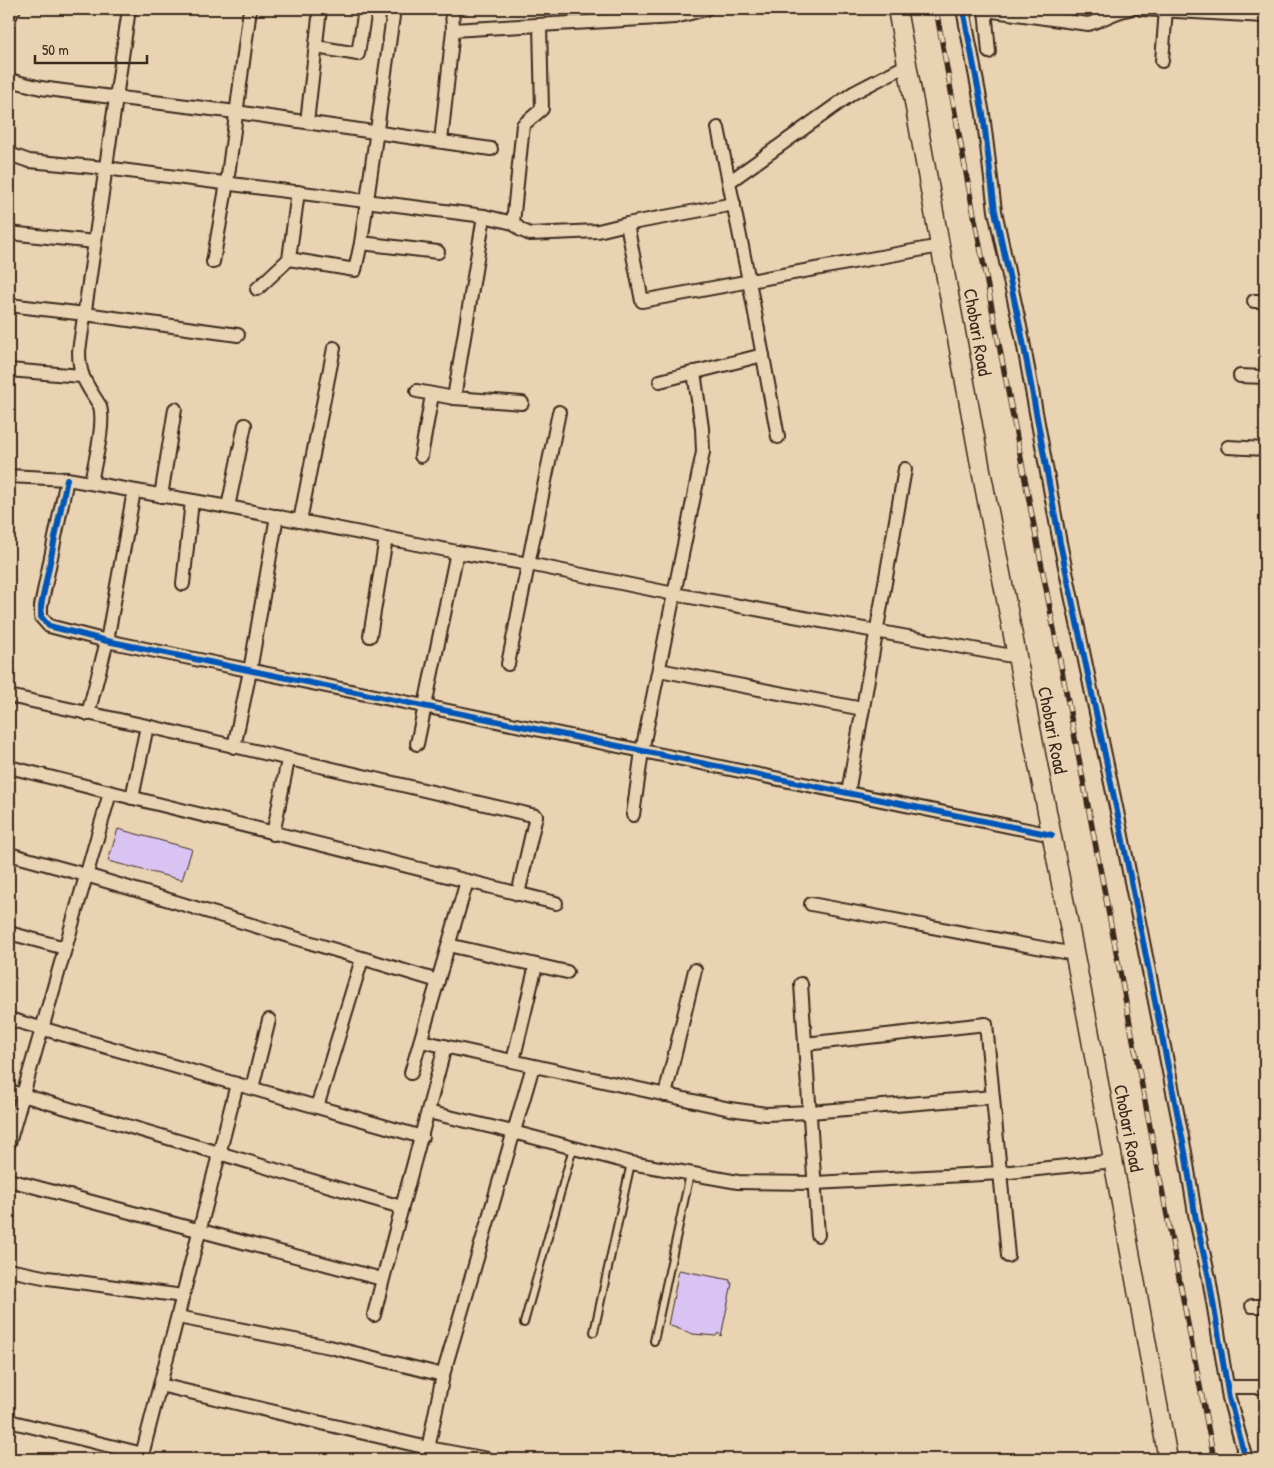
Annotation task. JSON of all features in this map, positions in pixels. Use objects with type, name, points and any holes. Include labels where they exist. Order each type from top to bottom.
[{"type":"street","points":[[9,18],[14,9]]},
{"type":"street","points":[[91,482],[102,421],[100,406],[83,379],[79,365],[79,351],[129,9]]},
{"type":"street","points":[[213,262],[227,183],[250,9]]},
{"type":"street","points":[[307,122],[320,9]]},
{"type":"street","points":[[316,47],[358,54],[365,9]]},
{"type":"street","points":[[288,260],[355,270],[367,202],[394,9]]},
{"type":"street","points":[[441,141],[452,30],[452,9]]},
{"type":"street","points":[[586,9],[587,22]]},
{"type":"street","points":[[452,30],[675,17],[706,9]]},
{"type":"street","name":"Chobari Road","points":[[897,9],[1017,657],[1114,1161],[1168,1459]]},
{"type":"street","points":[[963,9],[983,114],[995,211],[1022,336],[1060,543],[1111,782],[1185,1152],[1228,1387],[1246,1459]]},
{"type":"street","points":[[989,52],[985,10],[1088,24],[1101,21],[1122,10],[1129,9]]},
{"type":"street","points":[[1141,9],[1265,16]]},
{"type":"street","points":[[1162,61],[1166,10]]},
{"type":"street","points":[[513,222],[523,126],[542,109],[540,25]]},
{"type":"street","points":[[729,182],[853,93],[907,65]]},
{"type":"street","points":[[9,80],[41,88],[236,112],[491,149]]},
{"type":"street","points":[[718,128],[778,437]]},
{"type":"street","points":[[9,154],[29,161],[105,168],[484,216],[513,222],[521,230],[530,234],[598,231],[734,204]]},
{"type":"street","points":[[257,288],[288,260],[298,192]]},
{"type":"street","points":[[454,398],[484,216]]},
{"type":"street","points":[[627,224],[642,301],[940,246]]},
{"type":"street","points":[[9,233],[95,242]]},
{"type":"street","points":[[361,242],[438,252]]},
{"type":"street","points":[[9,305],[238,335]]},
{"type":"street","points":[[300,521],[334,348]]},
{"type":"street","points":[[660,380],[763,355]]},
{"type":"street","points":[[9,370],[83,379]]},
{"type":"street","points":[[633,815],[642,751],[703,452],[702,428],[694,372]]},
{"type":"street","points":[[1240,376],[1265,377]]},
{"type":"street","points":[[417,391],[454,398],[522,403]]},
{"type":"street","points":[[421,456],[432,394]]},
{"type":"street","points":[[161,496],[175,409]]},
{"type":"street","points":[[508,664],[559,412]]},
{"type":"street","points":[[228,507],[245,425]]},
{"type":"street","points":[[1228,447],[1265,449]]},
{"type":"street","points":[[848,793],[905,469]]},
{"type":"street","points":[[12,476],[91,482],[528,564],[674,594],[1017,657]]},
{"type":"street","points":[[67,479],[41,606],[41,617],[49,626],[250,671],[1052,835]]},
{"type":"street","points":[[88,714],[107,640],[134,491]]},
{"type":"street","points":[[183,584],[192,501]]},
{"type":"street","points":[[234,747],[250,671],[277,516]]},
{"type":"street","points":[[370,636],[386,538]]},
{"type":"street","points":[[417,744],[457,552]]},
{"type":"street","points":[[659,670],[864,709]]},
{"type":"street","points":[[9,696],[536,816],[518,894]]},
{"type":"street","points":[[132,798],[147,726]]},
{"type":"street","points":[[273,834],[288,760]]},
{"type":"street","points":[[9,767],[556,903]]},
{"type":"street","points":[[9,1143],[110,793]]},
{"type":"street","points":[[9,854],[86,875],[438,980]]},
{"type":"street","points":[[411,1073],[467,881]]},
{"type":"street","points":[[811,904],[1074,954]]},
{"type":"street","points":[[9,933],[65,948]]},
{"type":"street","points":[[448,944],[567,972]]},
{"type":"street","points":[[317,1107],[362,958]]},
{"type":"street","points":[[513,1061],[536,965]]},
{"type":"street","points":[[665,1095],[695,970]]},
{"type":"street","points":[[801,984],[818,1235]]},
{"type":"street","points":[[9,1019],[422,1136]]},
{"type":"street","points":[[252,1088],[269,1020]]},
{"type":"street","points":[[805,1044],[986,1024],[1008,1256]]},
{"type":"street","points":[[421,1040],[730,1109],[766,1114],[993,1097]]},
{"type":"street","points":[[374,1315],[445,1046]]},
{"type":"street","points":[[427,1453],[443,1375],[533,1066]]},
{"type":"street","points":[[9,1421],[142,1457],[238,1084]]},
{"type":"street","points":[[9,1091],[401,1207]]},
{"type":"street","points":[[428,1112],[631,1163],[738,1182],[815,1184],[1000,1173],[1114,1161]]},
{"type":"street","points":[[9,1180],[382,1280]]},
{"type":"street","points":[[9,1270],[94,1285],[183,1296]]},
{"type":"street","points":[[1252,1306],[1265,1306]]},
{"type":"street","points":[[178,1317],[330,1347],[443,1375]]},
{"type":"street","points":[[160,1385],[427,1453],[488,1459]]},
{"type":"street","points":[[1228,1387],[1265,1387]]},
{"type":"lane","points":[[524,1323],[573,1148]]},
{"type":"lane","points":[[594,1332],[631,1163]]},
{"type":"lane","points":[[654,1342],[690,1174]]},
{"type":"building","points":[[118,829],[192,849],[182,880],[108,861]]},
{"type":"building","points":[[679,1270],[730,1280],[730,1283],[732,1283],[721,1336],[718,1333],[716,1336],[693,1334],[668,1325]]},
{"type":"railway","points":[[936,9],[1214,1459]]},
{"type":"cycle path","points":[[963,9],[983,114],[995,211],[1022,336],[1060,543],[1119,821],[1185,1152],[1229,1398],[1246,1459]]},
{"type":"cycle path","points":[[67,479],[41,606],[41,617],[49,626],[107,641],[1052,835]]}]
